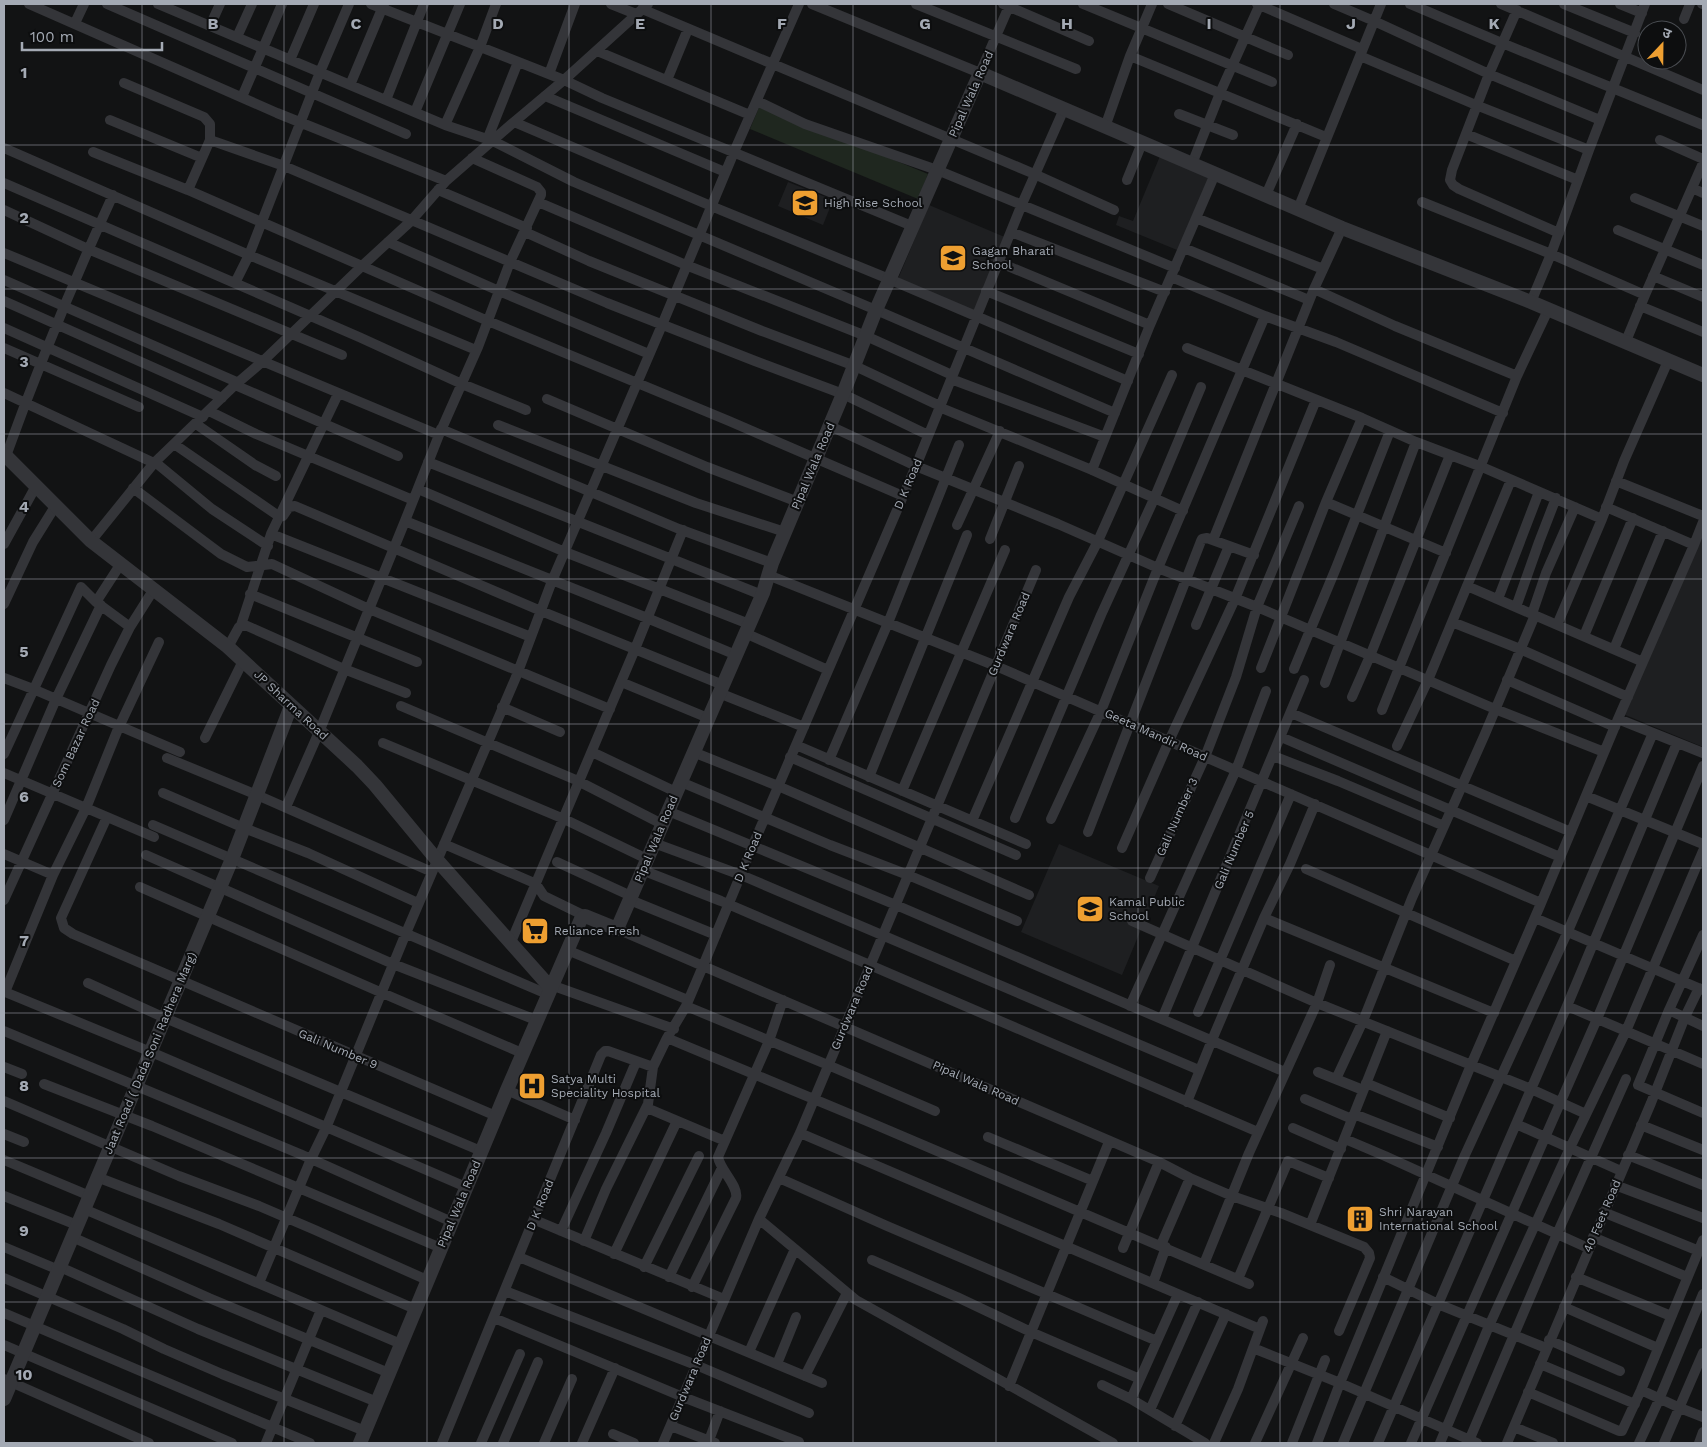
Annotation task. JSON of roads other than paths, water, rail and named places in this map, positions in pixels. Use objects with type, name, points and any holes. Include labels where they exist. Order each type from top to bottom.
[{"type":"street","points":[[29,4],[300,122],[446,182]]},
{"type":"street","points":[[76,23],[84,4]]},
{"type":"street","points":[[107,4],[406,134]]},
{"type":"street","points":[[158,4],[444,125],[490,140],[574,182],[1115,413]]},
{"type":"street","points":[[210,26],[220,4]]},
{"type":"street","points":[[237,37],[252,4]]},
{"type":"street","points":[[242,97],[282,4]]},
{"type":"street","points":[[290,60],[314,4]]},
{"type":"street","points":[[235,283],[249,255],[300,122],[349,4]]},
{"type":"street","points":[[371,4],[383,6],[417,22],[564,80],[602,98],[912,226]]},
{"type":"street","points":[[386,100],[424,4]]},
{"type":"street","points":[[415,112],[460,4]]},
{"type":"street","points":[[444,125],[480,47],[496,4]]},
{"type":"street","points":[[549,74],[576,4]]},
{"type":"street","points":[[611,4],[638,8],[1114,210]]},
{"type":"street","points":[[259,1284],[311,1159],[326,1128],[339,1092],[418,903],[518,670],[552,581],[662,325],[725,172],[799,4]]},
{"type":"street","points":[[812,4],[980,73],[1342,228],[1626,341],[1703,375]]},
{"type":"street","points":[[916,4],[1076,70]]},
{"type":"street","points":[[1083,4],[1272,82]]},
{"type":"street","points":[[1105,127],[1130,56],[1152,4]]},
{"type":"street","points":[[1168,4],[1288,55]]},
{"type":"street","points":[[1192,164],[1220,93],[1234,66],[1259,4],[1476,105],[1589,150]]},
{"type":"street","points":[[1334,4],[1488,74],[1600,120]]},
{"type":"street","points":[[1298,209],[1381,4]]},
{"type":"street","points":[[1410,4],[1703,125]]},
{"type":"street","points":[[1502,4],[1703,90]]},
{"type":"street","points":[[1564,4],[1634,33]]},
{"type":"street","points":[[1530,302],[1551,254],[1643,8],[1620,4]]},
{"type":"street","points":[[1684,18],[1690,4]]},
{"type":"street","points":[[1007,5],[1089,41]]},
{"type":"street","name":"Pipal Wala Road","points":[[617,929],[762,595],[770,569],[855,366],[888,279],[996,37],[1007,5]]},
{"type":"street","points":[[350,85],[383,6]]},
{"type":"street","points":[[91,542],[155,462],[411,221],[438,190],[490,140],[546,96],[597,51],[638,8]]},
{"type":"street","points":[[1516,10],[1488,74],[1450,180],[1459,189],[1559,233]]},
{"type":"street","points":[[667,80],[688,29]]},
{"type":"street","points":[[597,51],[750,115]]},
{"type":"street","points":[[1130,56],[1326,137]]},
{"type":"street","points":[[490,140],[518,62]]},
{"type":"street","points":[[124,83],[204,117],[210,124],[210,140],[188,190]]},
{"type":"street","points":[[546,96],[725,172]]},
{"type":"street","points":[[757,101],[805,124],[937,170],[1022,204],[1265,316],[1298,327],[1503,413]]},
{"type":"street","name":"D K Road","points":[[442,1443],[603,1052],[608,1051],[653,1067],[687,1003],[790,757],[916,466],[1022,204],[1064,109]]},
{"type":"street","points":[[1179,114],[1233,135]]},
{"type":"street","points":[[110,120],[202,158]]},
{"type":"street","points":[[514,122],[1128,381]]},
{"type":"street","points":[[1266,195],[1297,124]]},
{"type":"street","points":[[1466,134],[1578,180]]},
{"type":"street","points":[[210,140],[284,166],[662,325],[843,394],[928,435]]},
{"type":"street","points":[[1660,140],[1703,159]]},
{"type":"street","points":[[1127,180],[1142,143]]},
{"type":"street","points":[[4,148],[249,255],[476,350]]},
{"type":"street","points":[[93,152],[188,190],[488,321],[637,382],[903,496]]},
{"type":"street","points":[[286,807],[319,732],[440,432],[488,321],[510,262],[526,230],[541,192],[537,188],[472,158]]},
{"type":"street","points":[[1626,341],[1703,163]]},
{"type":"street","points":[[1092,470],[1150,325],[1215,174]]},
{"type":"street","points":[[4,183],[311,316],[462,384],[526,410]]},
{"type":"street","points":[[1692,188],[1703,193]]},
{"type":"street","points":[[438,190],[589,261],[762,331],[855,366],[940,407],[1092,470],[1183,511]]},
{"type":"street","points":[[5,455],[88,249],[113,195]]},
{"type":"street","points":[[1635,198],[1703,226]]},
{"type":"street","points":[[538,202],[686,265],[866,336],[952,377],[1105,437]]},
{"type":"street","points":[[1422,202],[1551,254],[1645,295]]},
{"type":"street","points":[[4,210],[88,249],[342,355]]},
{"type":"street","points":[[1196,218],[1323,269]]},
{"type":"street","points":[[1213,540],[1309,300],[1342,228]]},
{"type":"street","points":[[1618,230],[1703,265]]},
{"type":"street","points":[[1011,232],[1165,292]]},
{"type":"street","points":[[388,242],[649,354]]},
{"type":"street","points":[[1184,248],[1309,300]]},
{"type":"street","name":"Geeta Mandir Road","points":[[4,253],[338,394],[590,491],[683,530],[854,609],[996,666],[1541,903]]},
{"type":"street","points":[[998,262],[1150,325]]},
{"type":"street","points":[[1653,276],[1703,297]]},
{"type":"street","points":[[4,280],[398,456]]},
{"type":"street","points":[[1314,289],[1395,326],[1517,376]]},
{"type":"street","points":[[986,291],[1139,354]]},
{"type":"street","points":[[4,301],[222,398]]},
{"type":"street","points":[[1640,306],[1703,332]]},
{"type":"street","points":[[1382,710],[1482,467],[1517,376],[1548,310]]},
{"type":"street","points":[[1051,819],[1100,711],[1158,568],[1265,316]]},
{"type":"street","points":[[4,328],[203,417],[256,434],[413,500]]},
{"type":"street","points":[[4,348],[139,407]]},
{"type":"street","points":[[1187,348],[1362,418],[1416,442],[1482,467],[1602,519]]},
{"type":"street","points":[[1557,625],[1668,361]]},
{"type":"street","points":[[972,820],[1069,597],[1098,541],[1172,375]]},
{"type":"street","points":[[1015,818],[1066,696],[1154,499],[1201,387]]},
{"type":"street","points":[[4,393],[155,462],[212,508],[268,546]]},
{"type":"street","points":[[228,647],[241,625],[271,534],[310,456],[323,423],[338,394]]},
{"type":"street","points":[[547,399],[707,467],[798,502]]},
{"type":"street","points":[[1122,848],[1235,599],[1316,400]]},
{"type":"street","points":[[203,417],[255,465],[276,476]]},
{"type":"street","points":[[1261,668],[1326,502],[1362,418]]},
{"type":"street","points":[[498,425],[696,503],[785,532]]},
{"type":"street","points":[[830,426],[916,466],[1098,541],[1158,568],[1257,607],[1495,709],[1604,752]]},
{"type":"street","points":[[957,525],[1000,431]]},
{"type":"street","points":[[1294,669],[1390,431]]},
{"type":"street","points":[[1325,683],[1416,442]]},
{"type":"street","points":[[174,444],[280,516]]},
{"type":"street","points":[[830,760],[888,623],[959,445]]},
{"type":"street","name":"JP Sharma Road","points":[[5,455],[91,542],[228,647],[375,785],[434,866],[511,942],[550,989]]},
{"type":"street","points":[[1352,697],[1450,455]]},
{"type":"street","points":[[428,462],[577,523],[762,595]]},
{"type":"street","points":[[990,539],[1019,466]]},
{"type":"street","points":[[1397,746],[1428,680],[1511,480]]},
{"type":"street","points":[[1616,481],[1703,516]]},
{"type":"street","points":[[4,544],[36,486]]},
{"type":"street","points":[[133,488],[221,554],[247,567],[272,564],[369,608],[610,709]]},
{"type":"street","points":[[418,489],[565,552],[660,588],[828,670]]},
{"type":"street","points":[[1498,600],[1539,492]]},
{"type":"street","points":[[1516,607],[1556,498]]},
{"type":"street","points":[[1326,502],[1446,553]]},
{"type":"street","points":[[4,604],[33,542],[56,506]]},
{"type":"street","points":[[280,516],[283,516],[289,507],[295,506],[635,649],[804,727]]},
{"type":"street","name":"Gali Number 3","points":[[1150,878],[1205,756],[1236,678],[1257,607],[1299,506]]},
{"type":"street","points":[[1336,1079],[1363,1021],[1431,854],[1495,709],[1533,615],[1546,573],[1575,507]]},
{"type":"street","points":[[1606,507],[1694,545]]},
{"type":"street","points":[[1584,636],[1633,518]]},
{"type":"street","points":[[4,519],[14,524]]},
{"type":"street","points":[[405,521],[736,655]]},
{"type":"street","points":[[1317,1443],[1471,1065],[1703,522]]},
{"type":"street","points":[[511,942],[580,782],[683,530]]},
{"type":"street","points":[[1614,649],[1662,531]]},
{"type":"street","points":[[271,534],[531,637]]},
{"type":"street","points":[[869,777],[967,535]]},
{"type":"street","points":[[1088,832],[1202,539],[1207,538],[1254,555]]},
{"type":"street","points":[[1196,625],[1229,546]]},
{"type":"street","points":[[902,791],[1005,550]]},
{"type":"street","points":[[4,820],[99,603],[120,565]]},
{"type":"street","name":"Gurdwara Road","points":[[663,1443],[759,1219],[800,1133],[1036,570]]},
{"type":"street","points":[[1467,586],[1643,662]]},
{"type":"street","points":[[4,754],[81,588],[130,627]]},
{"type":"street","name":"Som Bazar Road","points":[[4,900],[130,627],[154,589]]},
{"type":"street","points":[[250,594],[417,662]]},
{"type":"street","points":[[1452,622],[1520,649],[1628,697]]},
{"type":"street","points":[[241,625],[245,625],[344,669],[406,693]]},
{"type":"street","points":[[159,642],[119,727],[86,808],[53,875],[5,992],[151,1052],[466,1187]]},
{"type":"street","points":[[205,738],[243,661]]},
{"type":"street","name":"Gali Number 5","points":[[1162,1019],[1304,680]]},
{"type":"street","points":[[1507,680],[1616,723],[1653,733],[1703,753]]},
{"type":"street","points":[[5,681],[33,689],[180,752]]},
{"type":"street","points":[[621,682],[708,718]]},
{"type":"street","points":[[1130,1006],[1236,770],[1266,691]]},
{"type":"street","name":"Jaat Road ( Dada Soni Radhera Marg)","points":[[4,1399],[7,1381],[24,1354],[97,1177],[181,982],[232,859],[291,706]]},
{"type":"street","points":[[401,706],[665,818],[753,845],[1285,1072]]},
{"type":"street","points":[[502,707],[560,732]]},
{"type":"street","points":[[1291,713],[1571,832]]},
{"type":"street","points":[[1343,1443],[1452,1187],[1568,931],[1653,733]]},
{"type":"street","points":[[1281,737],[1560,857]]},
{"type":"street","points":[[383,743],[564,820],[645,865],[728,904],[1258,1132]]},
{"type":"street","points":[[1378,1443],[1567,1006],[1677,743]]},
{"type":"street","points":[[796,746],[1026,844]]},
{"type":"street","points":[[592,752],[908,875],[1017,921]]},
{"type":"street","points":[[693,752],[778,786],[1029,895]]},
{"type":"street","points":[[1273,756],[1444,826]]},
{"type":"street","points":[[790,757],[1016,855]]},
{"type":"street","points":[[167,758],[434,866]]},
{"type":"street","points":[[1411,1443],[1597,1019],[1703,766]]},
{"type":"street","points":[[4,773],[154,837]]},
{"type":"street","points":[[163,793],[308,853],[418,903]]},
{"type":"street","points":[[1198,1012],[1291,794]]},
{"type":"street","points":[[1586,796],[1703,844]]},
{"type":"street","points":[[1187,1102],[1264,918],[1290,864],[1315,804]]},
{"type":"street","name":"Gali Number 9","points":[[107,817],[61,918],[64,928],[73,934],[181,982],[496,1116]]},
{"type":"street","points":[[153,825],[406,932],[550,989],[674,1029]]},
{"type":"street","points":[[654,843],[741,875],[1199,1070]]},
{"type":"street","points":[[444,844],[536,884],[544,896],[585,916]]},
{"type":"street","points":[[1440,1443],[1535,1224],[1626,1031],[1703,851]]},
{"type":"street","points":[[4,854],[53,875]]},
{"type":"street","points":[[146,855],[393,964],[536,1020]]},
{"type":"street","points":[[557,862],[630,898],[716,935]]},
{"type":"street","points":[[1306,869],[1516,961]]},
{"type":"street","points":[[140,887],[522,1053]]},
{"type":"street","name":"Pipal Wala Road","points":[[362,1437],[536,1020],[581,919],[585,916],[845,1026],[1109,1142],[1159,1162],[1232,1196],[1281,1213],[1364,1248],[1369,1253],[1370,1258],[1339,1331]]},
{"type":"street","points":[[1264,918],[1494,1013]]},
{"type":"street","points":[[1535,918],[1701,989]]},
{"type":"street","points":[[1132,921],[1317,1003],[1531,1089],[1586,1114]]},
{"type":"street","points":[[1703,935],[1700,952],[1669,1010],[1638,1085],[1655,1094],[1703,1113]]},
{"type":"street","points":[[567,950],[769,1041],[935,1112]]},
{"type":"street","points":[[1204,1264],[1258,1132],[1317,1003],[1330,965]]},
{"type":"street","points":[[88,983],[339,1092],[481,1150]]},
{"type":"street","name":"40 Feet Road","points":[[1507,1443],[1588,1248],[1655,1094],[1685,1017],[1701,989]]},
{"type":"street","points":[[692,1287],[737,1195],[718,1157],[769,1041],[783,1000]]},
{"type":"street","points":[[1567,1006],[1703,1064]]},
{"type":"street","points":[[1669,1010],[1703,1026]]},
{"type":"street","points":[[4,1031],[311,1159],[452,1222]]},
{"type":"street","points":[[1310,1225],[1387,1031]]},
{"type":"street","points":[[667,1038],[1164,1246],[1249,1284]]},
{"type":"street","points":[[561,1231],[636,1062]]},
{"type":"street","points":[[4,1067],[22,1074]]},
{"type":"street","points":[[584,1241],[606,1189],[650,1100],[653,1067]]},
{"type":"street","points":[[1318,1072],[1450,1118]]},
{"type":"street","points":[[1253,1348],[1394,1406],[1471,1442],[1557,1234],[1626,1079]]},
{"type":"street","points":[[44,1084],[124,1115],[441,1248]]},
{"type":"street","points":[[507,1090],[575,1120]]},
{"type":"street","points":[[1306,1099],[1438,1147]]},
{"type":"street","points":[[4,1101],[179,1176],[287,1218],[427,1280]]},
{"type":"street","points":[[646,1108],[725,1141]]},
{"type":"street","points":[[614,1254],[677,1121]]},
{"type":"street","points":[[1516,1124],[1622,1171]]},
{"type":"street","points":[[1642,1125],[1703,1150]]},
{"type":"street","points":[[1293,1128],[1343,1144],[1426,1175],[1588,1248]]},
{"type":"street","points":[[800,1133],[1226,1314],[1262,1325],[1238,1389],[1214,1443]]},
{"type":"street","points":[[4,1134],[24,1142]]},
{"type":"street","points":[[988,1137],[1093,1181]]},
{"type":"street","points":[[1009,1386],[1109,1142]]},
{"type":"street","points":[[1628,1155],[1703,1185]]},
{"type":"street","points":[[644,1267],[699,1156]]},
{"type":"street","points":[[4,1160],[90,1196]]},
{"type":"street","points":[[1238,1279],[1288,1161],[1329,1178]]},
{"type":"street","points":[[1123,1248],[1159,1162]]},
{"type":"street","points":[[668,1277],[722,1168]]},
{"type":"street","points":[[97,1177],[219,1224],[415,1309]]},
{"type":"street","points":[[778,1178],[1157,1341]]},
{"type":"street","points":[[1152,1283],[1190,1178]]},
{"type":"street","points":[[1615,1185],[1703,1218]]},
{"type":"street","points":[[4,1196],[209,1298],[388,1374]]},
{"type":"street","points":[[84,1209],[401,1344]]},
{"type":"street","points":[[1604,1212],[1699,1251]]},
{"type":"street","points":[[759,1219],[856,1300],[1113,1443]]},
{"type":"street","points":[[535,1220],[724,1299]]},
{"type":"street","points":[[1593,1237],[1687,1278]]},
{"type":"street","points":[[1528,1392],[1620,1431],[1623,1429],[1703,1240]]},
{"type":"street","points":[[4,1247],[377,1402]]},
{"type":"street","points":[[749,1352],[795,1249]]},
{"type":"street","points":[[519,1257],[822,1383]]},
{"type":"street","points":[[872,1260],[1140,1379]]},
{"type":"street","points":[[1384,1277],[1438,1304],[1490,1326],[1548,1344],[1620,1371]]},
{"type":"street","points":[[1576,1277],[1671,1316]]},
{"type":"street","points":[[4,1278],[123,1329],[164,1349],[284,1399],[362,1437]]},
{"type":"street","points":[[505,1291],[696,1365],[809,1413]]},
{"type":"street","points":[[805,1376],[847,1293]]},
{"type":"street","points":[[1131,1399],[1178,1294]]},
{"type":"street","points":[[1639,1443],[1703,1294]]},
{"type":"street","points":[[1150,1410],[1198,1302]]},
{"type":"street","points":[[1564,1306],[1658,1348]]},
{"type":"street","points":[[266,1443],[321,1310]]},
{"type":"street","points":[[4,1313],[310,1443]]},
{"type":"street","points":[[1175,1426],[1226,1314]]},
{"type":"street","points":[[777,1364],[796,1317]]},
{"type":"street","points":[[494,1318],[683,1397],[799,1442]]},
{"type":"street","points":[[1255,1443],[1303,1338]]},
{"type":"street","points":[[4,1345],[232,1443]]},
{"type":"street","points":[[1664,1443],[1703,1353]]},
{"type":"street","points":[[482,1443],[520,1354]]},
{"type":"street","points":[[1292,1443],[1325,1360]]},
{"type":"street","points":[[503,1443],[538,1362]]},
{"type":"street","points":[[1540,1364],[1635,1404]]},
{"type":"street","points":[[582,1443],[615,1368]]},
{"type":"street","points":[[544,1443],[572,1379]]},
{"type":"street","points":[[7,1381],[149,1443]]},
{"type":"street","points":[[1102,1385],[1131,1399],[1205,1443]]},
{"type":"street","points":[[1641,1390],[1703,1417]]},
{"type":"street","points":[[670,1426],[711,1442],[720,1411]]},
{"type":"street","points":[[1514,1427],[1554,1443]]},
{"type":"street","points":[[1699,1443],[1703,1432]]},
{"type":"street","points":[[613,1434],[634,1443]]},
{"type":"place","name":"High Rise School","points":[[805,203]]},
{"type":"place","name":"Gagan Bharati School","points":[[953,258]]},
{"type":"place","name":"Kamal Public School","points":[[1090,909]]},
{"type":"place","name":"Reliance Fresh","points":[[535,931]]},
{"type":"place","name":"Satya Multi Speciality Hospital","points":[[532,1086]]},
{"type":"place","name":"Shri Narayan International School","points":[[1360,1219]]}]
